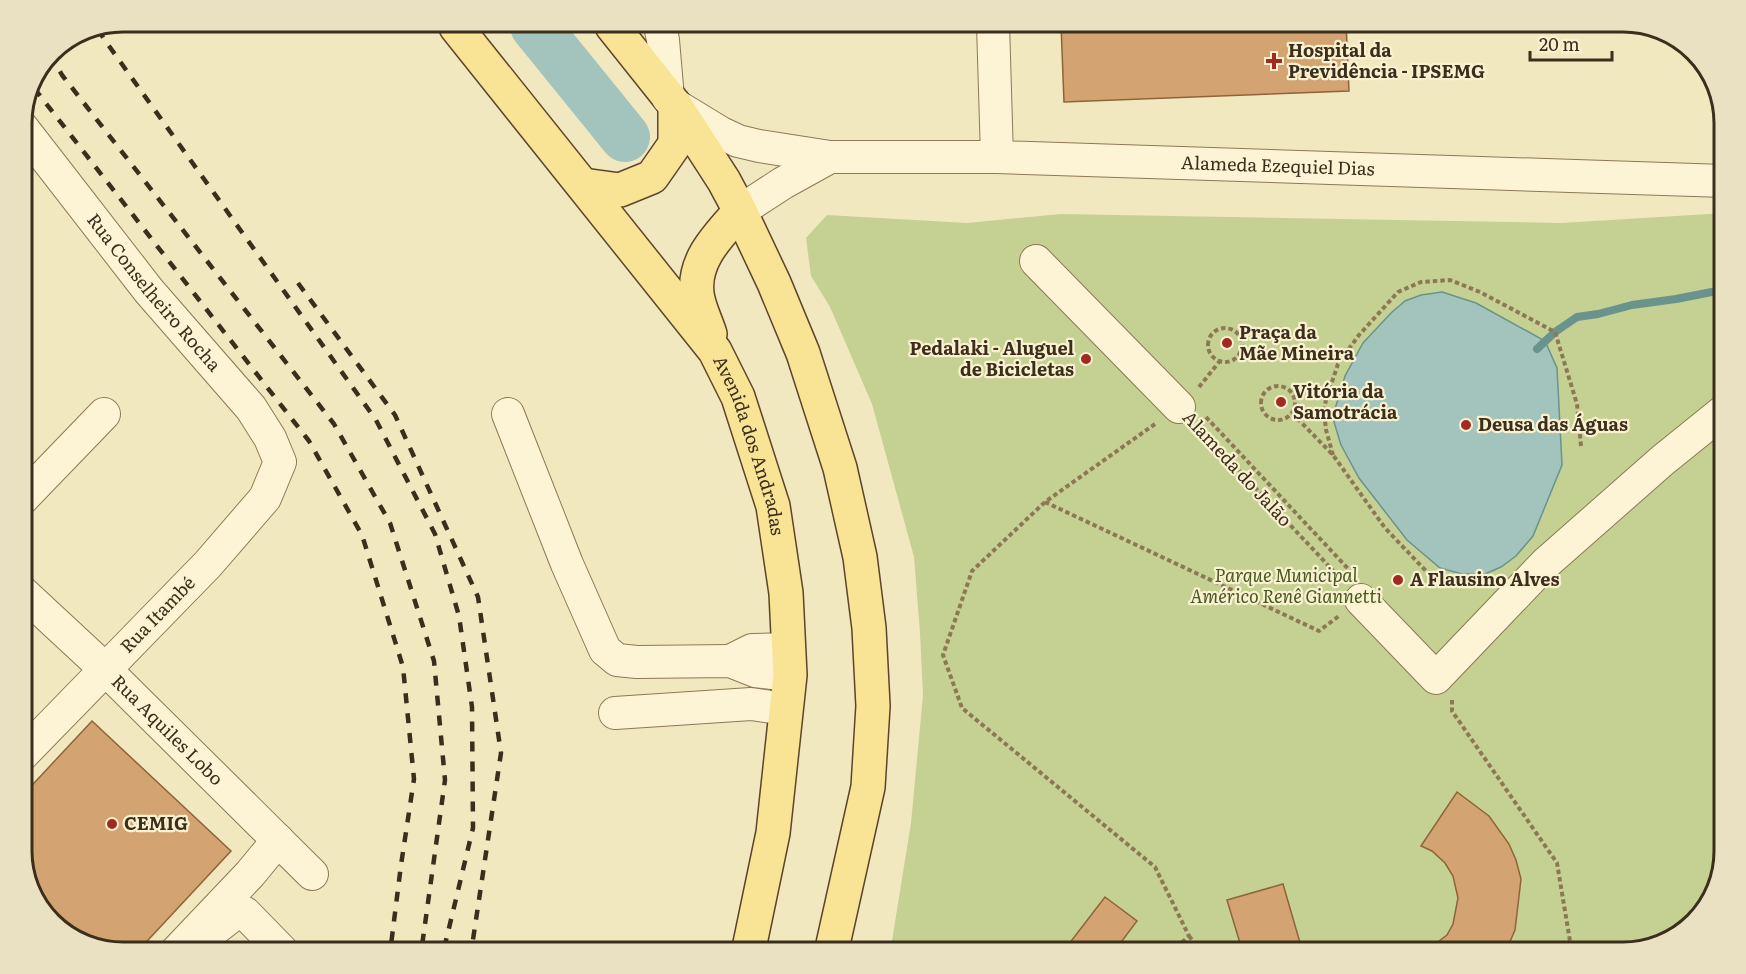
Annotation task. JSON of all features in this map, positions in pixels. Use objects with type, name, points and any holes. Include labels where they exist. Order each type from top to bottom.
[{"type":"main road","name":"Avenida dos Andradas","points":[[460,32],[715,351],[738,397],[774,506],[786,593],[789,662],[773,833],[750,942]]},
{"type":"main road","points":[[617,32],[671,102],[724,181],[740,211],[803,352],[840,468],[860,557],[869,628],[873,706],[868,787],[833,942]]},
{"type":"main road","points":[[583,184],[620,190],[652,177],[675,144],[671,102]]},
{"type":"main road","points":[[715,351],[697,293],[698,268],[708,249],[740,211]]},
{"type":"street","points":[[661,32],[671,102]]},
{"type":"street","points":[[993,32],[997,157]]},
{"type":"street","name":"Alameda Ezequiel Dias","points":[[671,102],[721,134],[738,141],[759,147],[830,157],[997,157],[1714,181]]},
{"type":"street","name":"Rua Conselheiro Rocha","points":[[32,140],[149,291],[251,408],[270,438],[280,462]]},
{"type":"street","name":"Alameda Ezequiel Dias","points":[[740,211],[783,183],[830,157]]},
{"type":"street","name":"Alameda do Jalão","points":[[1036,261],[1192,412]]},
{"type":"street","points":[[32,489],[104,414]]},
{"type":"street","points":[[508,414],[567,564],[605,650],[617,660],[637,662],[730,661],[752,650],[789,662]]},
{"type":"street","points":[[1359,589],[1444,688],[1546,563],[1663,460],[1714,419]]},
{"type":"street","name":"Rua Itambé","points":[[32,745],[208,564],[265,498],[280,462]]},
{"type":"street","name":"Rua Aquiles Lobo","points":[[32,601],[105,669],[312,874]]},
{"type":"street","points":[[615,713],[751,704],[786,709]]},
{"type":"street","points":[[185,942],[250,874],[278,840]]},
{"type":"street","points":[[199,942],[234,914],[245,913],[273,942]]},
{"type":"path","points":[[1333,455],[1326,430],[1324,410],[1338,364],[1359,335],[1398,292],[1421,282],[1450,280],[1480,292],[1555,332],[1577,404],[1581,446]]},
{"type":"path","points":[[1218,329],[1234,330],[1241,339],[1242,350],[1235,359],[1225,363],[1214,359],[1207,349],[1209,337],[1218,329]]},
{"type":"path","points":[[1275,386],[1286,388],[1294,396],[1292,413],[1283,420],[1267,417],[1260,401],[1265,391],[1275,386]]},
{"type":"path","points":[[1045,502],[1319,631],[1359,589],[1192,412],[1045,502],[972,572],[944,655],[962,708],[1155,867],[1194,942]]},
{"type":"path","name":"Alameda do Jalão","points":[[1192,412],[1359,589]]},
{"type":"path","points":[[1292,413],[1333,455],[1385,528],[1426,571],[1447,581],[1460,584],[1490,583]]},
{"type":"path","points":[[1444,688],[1452,711],[1557,863],[1569,942]]},
{"type":"path","points":[[1182,942],[1189,936]]},
{"type":"green space","name":"Parque Municipal Américo Renê Giannetti","points":[[1061,214],[1561,223],[1714,214],[1714,863],[1708,886],[1688,916],[1658,936],[1635,942],[892,942],[911,823],[923,695],[914,557],[872,404],[830,307],[811,276],[806,238],[827,215],[967,223]]},
{"type":"water","points":[[1442,292],[1476,303],[1545,341],[1557,368],[1562,465],[1533,536],[1516,556],[1501,567],[1485,574],[1462,574],[1440,568],[1407,540],[1359,478],[1341,445],[1334,422],[1335,409],[1345,376],[1363,343],[1405,301],[1421,295]]},
{"type":"building","points":[[1061,32],[1346,32],[1349,91],[1064,102]]},
{"type":"building","name":"CEMIG","points":[[92,721],[231,851],[146,942],[111,942],[88,936],[58,916],[38,886],[32,857],[32,785]]},
{"type":"building","points":[[1457,792],[1489,816],[1509,844],[1521,879],[1515,930],[1510,942],[1438,942],[1447,935],[1453,924],[1458,898],[1453,876],[1445,863],[1432,851],[1421,846]]},
{"type":"building","points":[[1283,884],[1300,942],[1240,942],[1227,900]]},
{"type":"building","points":[[1105,897],[1137,921],[1121,942],[1070,942]]},
{"type":"waterway","points":[[540,32],[625,137]]},
{"type":"waterway","points":[[1537,349],[1555,332],[1577,317],[1714,292]]},
{"type":"railway","points":[[101,34],[376,420],[435,534],[459,616],[472,707],[473,828],[446,942]]},
{"type":"railway","points":[[55,62],[62,75],[334,424],[390,523],[434,661],[445,780],[423,942]]},
{"type":"railway","points":[[37,92],[309,441],[362,535],[403,667],[414,779],[391,942]]},
{"type":"railway","points":[[298,283],[395,415],[478,597],[501,753],[473,942]]},
{"type":"place","name":"Hospital da Previdência - IPSEMG","points":[[1274,61]]},
{"type":"place","name":"Praça da Mãe Mineira","points":[[1227,343]]},
{"type":"place","name":"Pedalaki - Aluguel de Bicicletas","points":[[1086,359]]},
{"type":"place","name":"Vitória da Samotrácia","points":[[1281,402]]},
{"type":"place","name":"Deusa das Águas","points":[[1466,425]]},
{"type":"place","name":"A Flausino Alves","points":[[1398,580]]},
{"type":"place","name":"CEMIG","points":[[112,824]]}]
